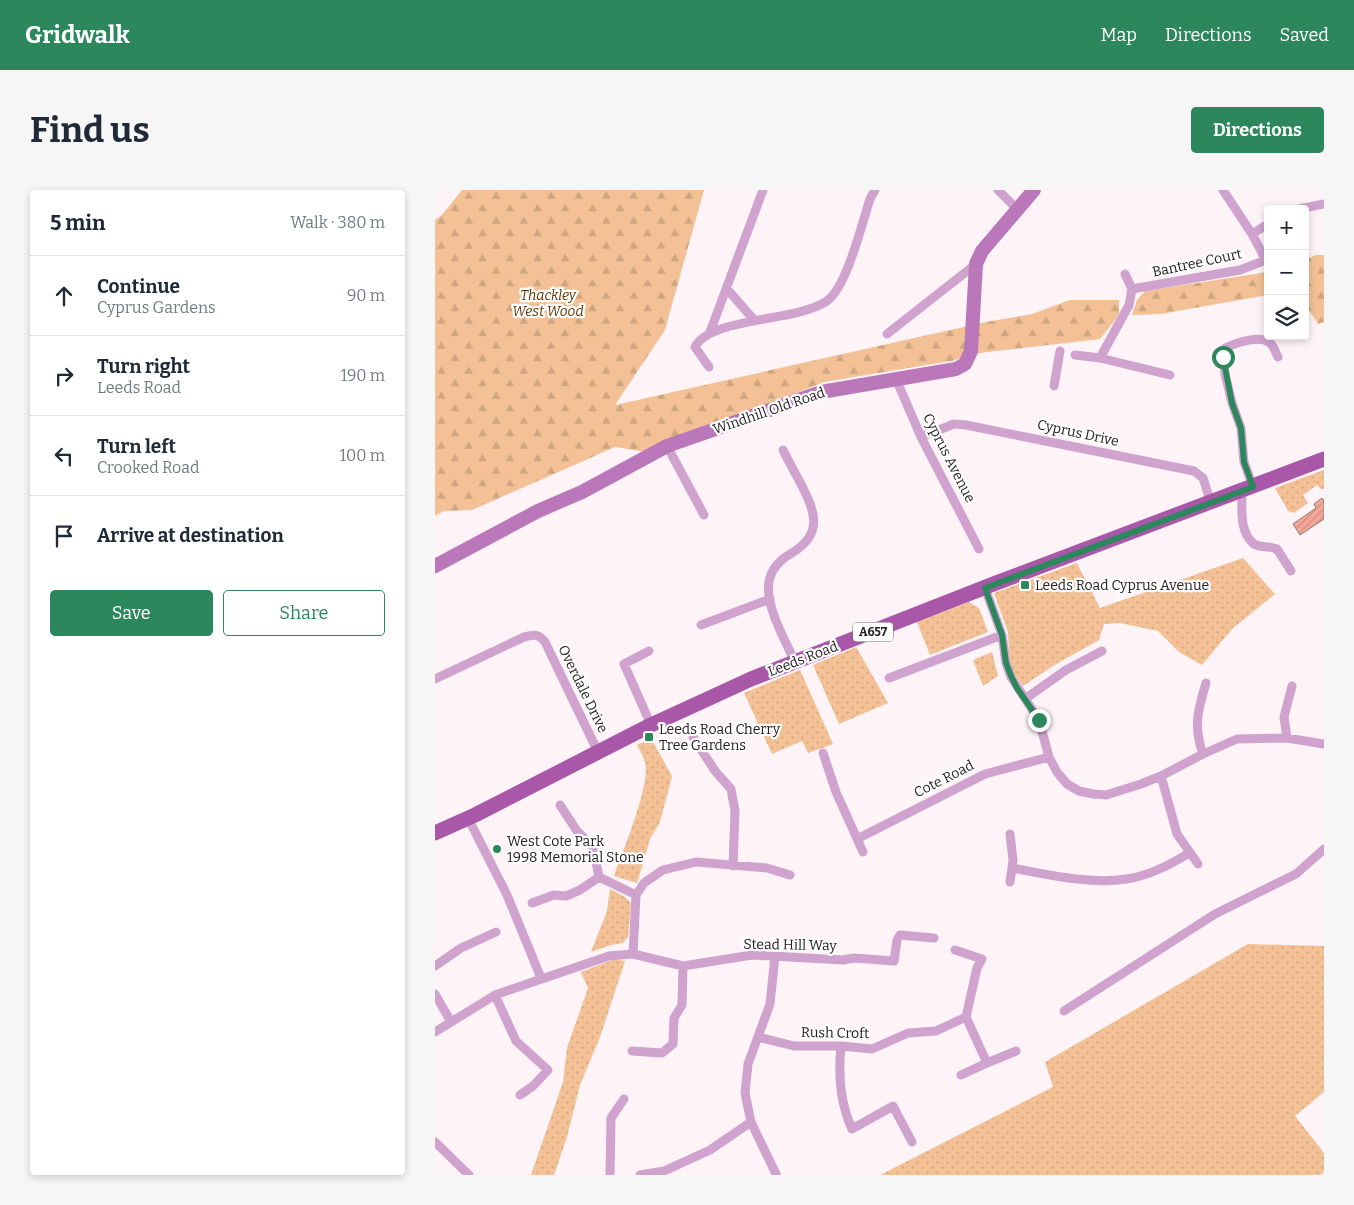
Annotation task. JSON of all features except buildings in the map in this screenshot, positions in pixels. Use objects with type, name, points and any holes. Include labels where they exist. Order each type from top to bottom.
[{"type":"main road","name":"Leeds Road","points":[[435,834],[651,725],[751,679],[1324,459]]},
{"type":"street","points":[[710,332],[763,190]]},
{"type":"street","points":[[709,367],[695,347],[698,341],[710,332],[799,312],[827,301],[843,279],[870,199],[875,190]]},
{"type":"street","points":[[998,190],[1019,210]]},
{"type":"street","points":[[887,334],[976,264],[982,252],[1034,190]]},
{"type":"street","points":[[1223,190],[1252,234],[1264,226]]},
{"type":"street","points":[[1309,207],[1324,204]]},
{"type":"street","name":"Bantree Court","points":[[1132,289],[1239,270],[1266,260],[1252,234]]},
{"type":"street","name":"Windhill Old Road","points":[[435,566],[538,510],[582,492],[667,446],[821,392],[956,369],[965,364],[971,351],[976,264]]},
{"type":"street","points":[[1100,358],[1129,305],[1132,289],[1125,274]]},
{"type":"street","points":[[727,290],[755,321]]},
{"type":"street","points":[[1264,339],[1235,343],[1225,348],[1223,357],[1232,403],[1241,428],[1247,489],[1244,529],[1248,537],[1255,544],[1277,549],[1291,571]]},
{"type":"street","points":[[1272,340],[1271,344],[1278,356]]},
{"type":"street","points":[[1053,386],[1060,351]]},
{"type":"street","points":[[1075,355],[1100,358],[1170,375]]},
{"type":"street","name":"Cyprus Avenue","points":[[896,380],[921,437],[979,549]]},
{"type":"street","name":"Cyprus Drive","points":[[921,437],[954,424],[965,424],[1194,471],[1203,478],[1211,503]]},
{"type":"street","points":[[667,446],[704,515]]},
{"type":"street","points":[[783,450],[811,504],[814,515],[810,538],[803,547],[781,561],[773,571],[769,582],[773,611],[795,662]]},
{"type":"street","points":[[985,588],[1002,635],[1006,663],[1014,682],[1039,720],[1049,757],[1057,772],[1067,784],[1079,791],[1093,794],[1113,793],[1161,776],[1237,739],[1287,738],[1324,744]]},
{"type":"street","points":[[701,625],[770,599]]},
{"type":"street","name":"Overdale Drive","points":[[435,679],[524,637],[534,634],[540,635],[597,752]]},
{"type":"street","points":[[889,678],[1002,635]]},
{"type":"street","points":[[649,650],[624,664],[651,725]]},
{"type":"street","points":[[1025,699],[1066,670],[1102,651]]},
{"type":"street","points":[[1203,754],[1199,742],[1197,720],[1206,683]]},
{"type":"street","points":[[1287,738],[1284,717],[1292,686]]},
{"type":"street","points":[[693,736],[715,771],[731,790],[735,811],[733,866]]},
{"type":"street","points":[[823,753],[836,792],[863,852]]},
{"type":"street","name":"Cote Road","points":[[857,839],[985,774],[1049,757]]},
{"type":"street","points":[[1161,776],[1180,840],[1198,864]]},
{"type":"street","points":[[560,805],[577,831],[593,847],[599,877]]},
{"type":"street","points":[[468,818],[507,895],[541,978]]},
{"type":"street","points":[[1010,834],[1012,849],[1010,882]]},
{"type":"street","points":[[1063,1011],[1199,924],[1296,874],[1324,849]]},
{"type":"street","points":[[1012,868],[1114,881],[1153,872],[1189,853]]},
{"type":"street","points":[[633,954],[636,895],[644,883],[663,870],[696,862],[767,868],[789,875]]},
{"type":"street","points":[[599,877],[636,895]]},
{"type":"street","points":[[532,903],[554,895],[566,896],[580,890],[599,877]]},
{"type":"street","points":[[435,966],[461,948],[496,932]]},
{"type":"street","name":"Stead Hill Way","points":[[435,1032],[495,995],[609,956],[633,954],[683,966],[752,955],[894,961],[897,940],[900,936],[934,938]]},
{"type":"street","points":[[955,950],[982,959],[977,968],[966,1017],[987,1063]]},
{"type":"street","points":[[775,956],[770,1004],[748,1064],[745,1093],[751,1122],[776,1174]]},
{"type":"street","points":[[632,1051],[662,1053],[673,1044],[674,1018],[682,1005],[683,966]]},
{"type":"street","points":[[435,994],[451,1022]]},
{"type":"street","points":[[495,995],[516,1041],[548,1070],[533,1086],[519,1095]]},
{"type":"street","name":"Rush Croft","points":[[758,1037],[794,1046],[872,1048],[909,1034],[936,1031],[966,1017]]},
{"type":"street","points":[[841,1046],[839,1071],[845,1113],[852,1129],[893,1106],[912,1142]]},
{"type":"street","points":[[961,1075],[1015,1051]]},
{"type":"street","points":[[611,1175],[611,1118],[624,1098]]},
{"type":"street","points":[[640,1175],[665,1173],[710,1150],[751,1122]]},
{"type":"street","points":[[435,1142],[469,1175]]},
{"type":"green space","name":"Thackley West Wood","points":[[462,190],[704,190],[665,330],[615,405],[986,322],[1032,314],[1070,300],[1119,300],[1119,315],[1100,339],[980,353],[951,361],[824,382],[646,452],[615,447],[472,510],[444,511],[435,516],[435,220],[442,215]]},
{"type":"green space","points":[[1316,255],[1324,255],[1324,322],[1318,324],[1309,310],[1309,258]]},
{"type":"green space","points":[[1264,273],[1264,296],[1161,314],[1132,315],[1137,300],[1145,291]]},
{"type":"green space","points":[[1324,470],[1324,489],[1317,485],[1303,495],[1308,503],[1294,513],[1288,511],[1275,488]]},
{"type":"green space","points":[[1243,558],[1275,594],[1232,629],[1202,665],[1179,652],[1158,631],[1120,623],[1104,624],[1099,640],[1056,664],[1023,686],[1010,668],[1008,632],[994,593],[1077,563],[1100,608]]},
{"type":"green space","points":[[969,602],[979,608],[988,632],[930,655],[917,622]]},
{"type":"green space","points":[[856,647],[888,703],[839,724],[813,665]]},
{"type":"green space","points":[[992,652],[998,676],[983,686],[973,660]]},
{"type":"green space","points":[[800,670],[833,744],[808,753],[802,741],[772,754],[744,693]]},
{"type":"green space","points":[[651,738],[672,776],[660,822],[650,839],[637,883],[614,876],[635,819],[644,787],[645,763],[637,745]]},
{"type":"green space","points":[[610,889],[625,897],[631,903],[628,937],[623,943],[591,952],[607,911]]},
{"type":"green space","points":[[1248,944],[1324,946],[1324,1092],[1295,1116],[1324,1153],[1324,1175],[880,1175],[1053,1087],[1045,1062]]},
{"type":"green space","points":[[615,959],[625,961],[600,1037],[580,1085],[567,1137],[554,1175],[531,1175],[563,1082],[567,1048],[588,988],[581,972]]},
{"type":"place","name":"Leeds Road Cyprus Avenue","points":[[1025,585]]},
{"type":"place","name":"Leeds Road Cherry Tree Gardens","points":[[649,737]]},
{"type":"place","name":"West Cote Park 1998 Memorial Stone","points":[[497,849]]},
{"type":"route","points":[[1039,720],[1011,676],[1006,663],[1002,635],[997,618],[985,588],[1253,487],[1244,462],[1241,428],[1232,403],[1223,357]]}]
